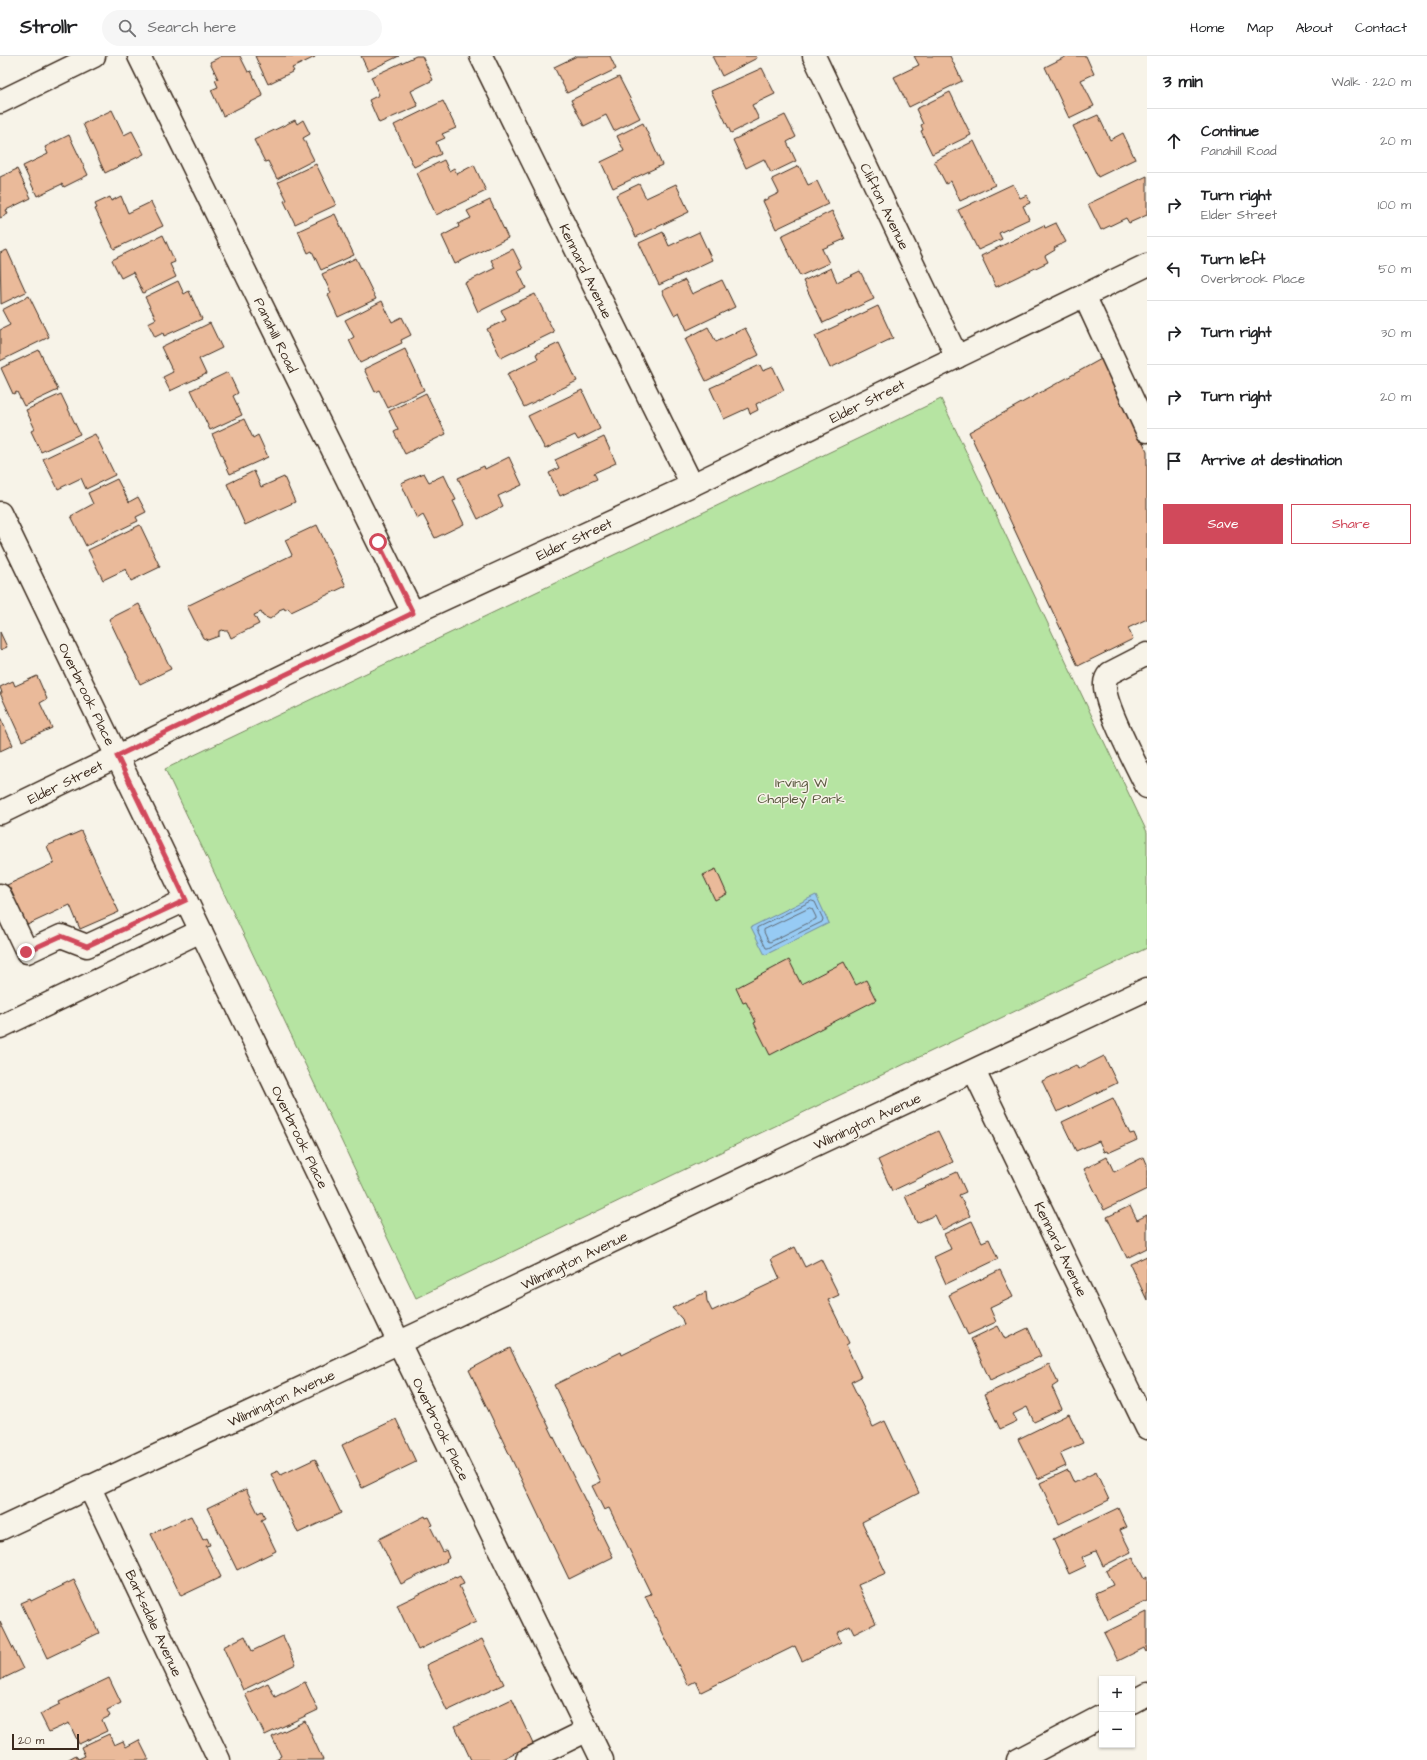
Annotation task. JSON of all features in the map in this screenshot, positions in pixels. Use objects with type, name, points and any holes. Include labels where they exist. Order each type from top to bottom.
[{"type":"street","points":[[0,102],[94,56]]},
{"type":"street","name":"Panahill Road","points":[[139,56],[413,613]]},
{"type":"street","name":"Kennard Avenue","points":[[481,56],[692,485]]},
{"type":"street","name":"Clifton Avenue","points":[[814,56],[957,357]]},
{"type":"street","name":"Elder Street","points":[[0,813],[413,613],[692,485],[1147,265]]},
{"type":"street","points":[[1084,295],[1147,431]]},
{"type":"street","name":"Overbrook Place","points":[[0,513],[399,1343],[602,1760]]},
{"type":"street","points":[[1147,654],[1110,673],[1106,678],[1104,685],[1106,695],[1120,731],[1147,787]]},
{"type":"street","points":[[0,895],[26,952],[61,936],[87,946],[186,900]]},
{"type":"street","points":[[0,1027],[201,931]]},
{"type":"street","name":"Wilmington Avenue","points":[[0,1529],[89,1486],[399,1343],[774,1164],[1147,989]]},
{"type":"street","name":"Kennard Avenue","points":[[974,1071],[1147,1428]]},
{"type":"street","name":"Barksdale Avenue","points":[[89,1486],[219,1760]]},
{"type":"street","points":[[1135,1700],[1147,1694]]},
{"type":"street","points":[[1018,1760],[1099,1718]]},
{"type":"street","points":[[527,1760],[588,1730]]},
{"type":"green space","name":"Irving W Chapley Park","points":[[941,399],[1147,832],[1147,948],[416,1298],[165,769]]},
{"type":"water","points":[[816,895],[829,923],[765,955],[751,927]]},
{"type":"building","points":[[222,56],[240,56],[248,72],[251,71],[263,96],[223,116],[211,90],[218,87],[215,80],[218,79],[210,62]]},
{"type":"building","points":[[255,56],[315,57],[292,68],[294,71],[268,84]]},
{"type":"building","points":[[361,56],[399,56],[368,71]]},
{"type":"building","points":[[416,56],[422,56],[433,80],[411,91],[418,106],[379,123],[369,100],[379,95],[371,77]]},
{"type":"building","points":[[577,56],[610,56],[616,69],[567,93],[554,67]]},
{"type":"building","points":[[712,56],[756,56],[757,58],[722,76]]},
{"type":"building","points":[[914,56],[950,56],[962,81],[909,107],[894,77],[919,65]]},
{"type":"building","points":[[1067,56],[1086,56],[1094,74],[1081,80],[1094,106],[1069,118],[1045,67]]},
{"type":"building","points":[[762,68],[775,94],[752,105],[759,119],[731,133],[711,91]]},
{"type":"building","points":[[619,77],[640,118],[614,131],[606,115],[584,126],[571,100]]},
{"type":"building","points":[[950,92],[971,135],[932,154],[921,131],[923,130],[921,125],[923,124],[916,109]]},
{"type":"building","points":[[443,101],[456,128],[442,134],[445,138],[436,142],[441,154],[414,167],[394,125]]},
{"type":"building","points":[[112,110],[124,135],[132,131],[144,154],[105,173],[83,124]]},
{"type":"building","points":[[785,115],[796,137],[787,142],[796,161],[771,173],[764,159],[746,168],[733,140]]},
{"type":"building","points":[[1098,115],[1110,140],[1123,133],[1135,159],[1098,177],[1073,126]]},
{"type":"building","points":[[295,120],[297,124],[303,120],[310,134],[303,138],[314,160],[277,179],[268,161],[265,162],[254,140]]},
{"type":"building","points":[[643,123],[662,165],[613,188],[601,162],[624,151],[617,136]]},
{"type":"building","points":[[69,135],[88,175],[64,187],[62,184],[37,196],[23,166],[48,154],[45,147]]},
{"type":"building","points":[[974,141],[995,185],[960,201],[951,181],[946,184],[934,161]]},
{"type":"building","points":[[444,160],[449,171],[454,168],[457,174],[474,165],[486,191],[436,215],[417,173]]},
{"type":"building","points":[[316,164],[336,205],[295,224],[284,201],[287,200],[278,182]]},
{"type":"building","points":[[799,166],[808,185],[817,181],[828,204],[776,229],[763,201],[779,193],[772,179]]},
{"type":"building","points":[[17,169],[31,198],[6,210],[8,214],[0,218],[0,177]]},
{"type":"building","points":[[1147,176],[1147,215],[1129,223],[1126,218],[1101,230],[1088,204]]},
{"type":"building","points":[[639,184],[646,198],[676,184],[689,212],[636,237],[616,195]]},
{"type":"building","points":[[1013,184],[1020,198],[1027,195],[1030,203],[1023,206],[1029,219],[999,233],[1002,239],[978,250],[958,210]]},
{"type":"building","points":[[121,196],[128,213],[151,202],[163,226],[114,249],[95,209],[97,208],[95,204],[110,197],[111,201]]},
{"type":"building","points":[[490,200],[508,238],[455,264],[442,236],[459,227],[458,224],[471,218],[467,211]]},
{"type":"building","points":[[832,211],[845,239],[822,249],[829,263],[800,276],[781,236]]},
{"type":"building","points":[[335,214],[354,255],[321,270],[312,251],[308,253],[298,231]]},
{"type":"building","points":[[1056,223],[1066,242],[1054,248],[1055,250],[1045,256],[1048,262],[996,287],[981,256],[1044,225],[1045,228]]},
{"type":"building","points":[[663,232],[669,246],[699,232],[712,260],[659,285],[639,243]]},
{"type":"building","points":[[163,235],[175,262],[170,264],[176,277],[143,293],[133,272],[121,278],[112,260]]},
{"type":"building","points":[[513,249],[523,269],[518,271],[526,288],[478,312],[465,283],[495,268],[491,260]]},
{"type":"building","points":[[7,250],[26,292],[1,304],[0,253]]},
{"type":"building","points":[[356,258],[376,299],[338,317],[328,295],[331,293],[322,274]]},
{"type":"building","points":[[831,268],[837,282],[860,271],[874,299],[823,323],[803,281]]},
{"type":"building","points":[[685,280],[692,294],[722,280],[735,307],[687,330],[679,312],[674,315],[662,291]]},
{"type":"building","points":[[178,281],[184,294],[189,291],[202,319],[164,336],[163,333],[155,337],[148,323],[156,319],[145,297]]},
{"type":"building","points":[[535,294],[554,332],[501,358],[487,329],[506,320],[501,310]]},
{"type":"building","points":[[29,296],[49,337],[0,361],[0,330],[10,325],[2,310]]},
{"type":"building","points":[[382,301],[392,322],[402,317],[411,335],[401,340],[402,343],[360,363],[349,340],[354,337],[345,320]]},
{"type":"building","points":[[878,306],[893,338],[830,368],[815,336]]},
{"type":"building","points":[[210,323],[222,348],[199,359],[206,374],[170,391],[163,377],[173,372],[161,347]]},
{"type":"building","points":[[708,327],[716,342],[745,328],[759,355],[706,381],[685,339]]},
{"type":"building","points":[[559,343],[577,381],[524,407],[507,374],[538,359],[536,354]]},
{"type":"building","points":[[405,349],[424,390],[388,408],[379,390],[375,392],[364,369]]},
{"type":"building","points":[[39,350],[58,390],[24,406],[17,392],[13,394],[1,368]]},
{"type":"building","points":[[1103,358],[1147,451],[1147,619],[1128,628],[1133,639],[1078,666],[969,432]]},
{"type":"building","points":[[760,365],[763,371],[773,367],[784,390],[756,404],[758,410],[750,414],[748,408],[724,419],[710,388]]},
{"type":"building","points":[[228,372],[238,393],[233,396],[242,415],[210,430],[191,390]]},
{"type":"building","points":[[582,390],[600,429],[578,440],[575,435],[545,449],[528,416]]},
{"type":"building","points":[[426,393],[446,434],[405,454],[394,432],[398,430],[389,411]]},
{"type":"building","points":[[61,394],[80,434],[41,452],[31,431],[35,429],[26,410]]},
{"type":"building","points":[[244,419],[253,438],[258,435],[268,457],[230,474],[212,434]]},
{"type":"building","points":[[95,434],[115,475],[86,489],[81,478],[58,489],[43,459]]},
{"type":"building","points":[[604,437],[616,463],[594,473],[597,479],[560,496],[549,473],[559,468],[555,460]]},
{"type":"building","points":[[509,457],[522,485],[498,496],[503,506],[478,519],[458,478],[484,466],[485,469]]},
{"type":"building","points":[[254,471],[261,487],[284,477],[295,502],[245,525],[227,484]]},
{"type":"building","points":[[424,473],[429,482],[444,475],[456,500],[453,501],[464,524],[435,538],[423,515],[417,519],[401,483]]},
{"type":"building","points":[[117,479],[129,502],[138,497],[146,512],[136,517],[138,521],[86,546],[71,516],[93,504],[88,493]]},
{"type":"building","points":[[140,525],[160,567],[131,581],[126,569],[103,580],[88,550]]},
{"type":"building","points":[[317,525],[346,586],[291,612],[288,608],[285,610],[284,608],[279,610],[279,612],[270,619],[263,616],[261,612],[254,615],[259,624],[231,638],[228,631],[223,630],[219,631],[219,636],[208,640],[203,638],[187,606],[292,555],[285,540]]},
{"type":"building","points":[[139,604],[171,669],[140,684],[109,619]]},
{"type":"building","points":[[0,632],[7,647],[0,650]]},
{"type":"building","points":[[37,676],[47,699],[40,703],[52,728],[22,741],[0,693],[2,693],[0,687],[13,681],[15,686]]},
{"type":"building","points":[[0,717],[13,745],[0,751]]},
{"type":"building","points":[[81,831],[119,912],[80,929],[70,905],[25,926],[7,885],[54,863],[47,846]]},
{"type":"building","points":[[716,869],[727,894],[715,900],[703,875]]},
{"type":"building","points":[[789,960],[801,984],[844,962],[856,985],[866,980],[876,1000],[770,1055],[754,1023],[756,1022],[746,1002],[743,1003],[736,988]]},
{"type":"building","points":[[1104,1056],[1117,1083],[1057,1112],[1042,1081],[1076,1065],[1078,1069]]},
{"type":"building","points":[[1113,1098],[1130,1134],[1134,1133],[1137,1140],[1108,1153],[1107,1151],[1104,1152],[1099,1141],[1076,1151],[1062,1122]]},
{"type":"building","points":[[938,1131],[953,1162],[892,1191],[878,1160]]},
{"type":"building","points":[[1107,1157],[1114,1172],[1144,1157],[1147,1164],[1147,1189],[1104,1210],[1084,1169]]},
{"type":"building","points":[[957,1172],[966,1192],[959,1195],[970,1216],[942,1230],[935,1215],[917,1223],[905,1196]]},
{"type":"building","points":[[1130,1206],[1137,1220],[1147,1215],[1147,1248],[1127,1258],[1107,1217]]},
{"type":"building","points":[[972,1221],[982,1242],[989,1239],[998,1259],[946,1284],[934,1257],[951,1249],[944,1234]]},
{"type":"building","points":[[795,1247],[805,1267],[821,1259],[839,1295],[828,1300],[849,1343],[846,1345],[861,1377],[851,1382],[873,1427],[885,1421],[919,1493],[862,1522],[886,1573],[858,1585],[876,1623],[854,1634],[850,1626],[837,1633],[841,1642],[802,1661],[795,1646],[701,1692],[696,1681],[688,1685],[645,1596],[651,1594],[609,1508],[604,1510],[592,1486],[601,1482],[554,1385],[621,1352],[622,1355],[684,1325],[682,1319],[672,1308],[706,1292],[707,1301],[712,1311],[780,1279],[771,1259]]},
{"type":"building","points":[[1147,1256],[1147,1300],[1130,1264]]},
{"type":"building","points":[[1000,1270],[1013,1297],[990,1308],[996,1322],[968,1335],[949,1295]]},
{"type":"building","points":[[998,1326],[1005,1339],[1028,1328],[1041,1356],[990,1380],[971,1339]]},
{"type":"building","points":[[510,1348],[613,1557],[569,1579],[469,1370]]},
{"type":"building","points":[[1049,1364],[1058,1383],[1052,1387],[1062,1409],[1034,1422],[1027,1407],[1013,1414],[1017,1421],[1000,1429],[984,1395]]},
{"type":"building","points":[[1069,1414],[1083,1443],[1060,1453],[1066,1466],[1038,1479],[1018,1439]]},
{"type":"building","points":[[396,1419],[416,1462],[362,1488],[342,1445]]},
{"type":"building","points":[[315,1459],[341,1513],[298,1533],[271,1474],[278,1471],[281,1475]]},
{"type":"building","points":[[1068,1470],[1074,1483],[1096,1472],[1109,1500],[1059,1524],[1040,1483]]},
{"type":"building","points":[[246,1489],[258,1513],[262,1511],[265,1518],[261,1520],[276,1551],[237,1570],[207,1508]]},
{"type":"building","points":[[1118,1508],[1127,1527],[1120,1530],[1131,1552],[1103,1566],[1096,1551],[1082,1557],[1086,1566],[1069,1574],[1053,1539]]},
{"type":"building","points":[[191,1516],[203,1540],[207,1538],[210,1545],[206,1546],[221,1577],[181,1596],[151,1534]]},
{"type":"building","points":[[425,1516],[426,1518],[429,1517],[433,1525],[430,1526],[443,1552],[446,1550],[449,1558],[446,1560],[447,1561],[401,1584],[379,1539]]},
{"type":"building","points":[[1133,1557],[1144,1579],[1147,1577],[1147,1601],[1108,1620],[1095,1593],[1113,1585],[1106,1571]]},
{"type":"building","points":[[460,1576],[464,1584],[459,1586],[476,1622],[418,1650],[397,1605]]},
{"type":"building","points":[[74,1580],[99,1633],[47,1658],[21,1603],[30,1599],[31,1601]]},
{"type":"building","points":[[1147,1612],[1147,1651],[1146,1652],[1144,1648],[1118,1661],[1104,1633]]},
{"type":"building","points":[[0,1622],[23,1669],[0,1680]]},
{"type":"building","points":[[245,1636],[252,1651],[283,1636],[296,1664],[243,1690],[223,1647]]},
{"type":"building","points":[[482,1639],[504,1684],[447,1711],[426,1665]]},
{"type":"building","points":[[109,1678],[121,1703],[107,1710],[110,1716],[102,1720],[107,1731],[79,1744],[69,1723],[49,1732],[40,1714],[60,1704],[59,1702]]},
{"type":"building","points":[[305,1682],[318,1710],[265,1735],[245,1694],[268,1683],[275,1697]]},
{"type":"building","points":[[512,1699],[533,1744],[500,1760],[471,1760],[455,1726]]},
{"type":"building","points":[[305,1721],[323,1760],[276,1760],[281,1756],[272,1737]]},
{"type":"building","points":[[109,1734],[114,1745],[123,1741],[126,1747],[139,1740],[149,1760],[67,1760],[76,1755],[78,1759],[85,1756],[81,1747]]},
{"type":"route","points":[[26,952],[61,936],[87,946],[186,900],[117,756],[413,613],[378,542]]}]
